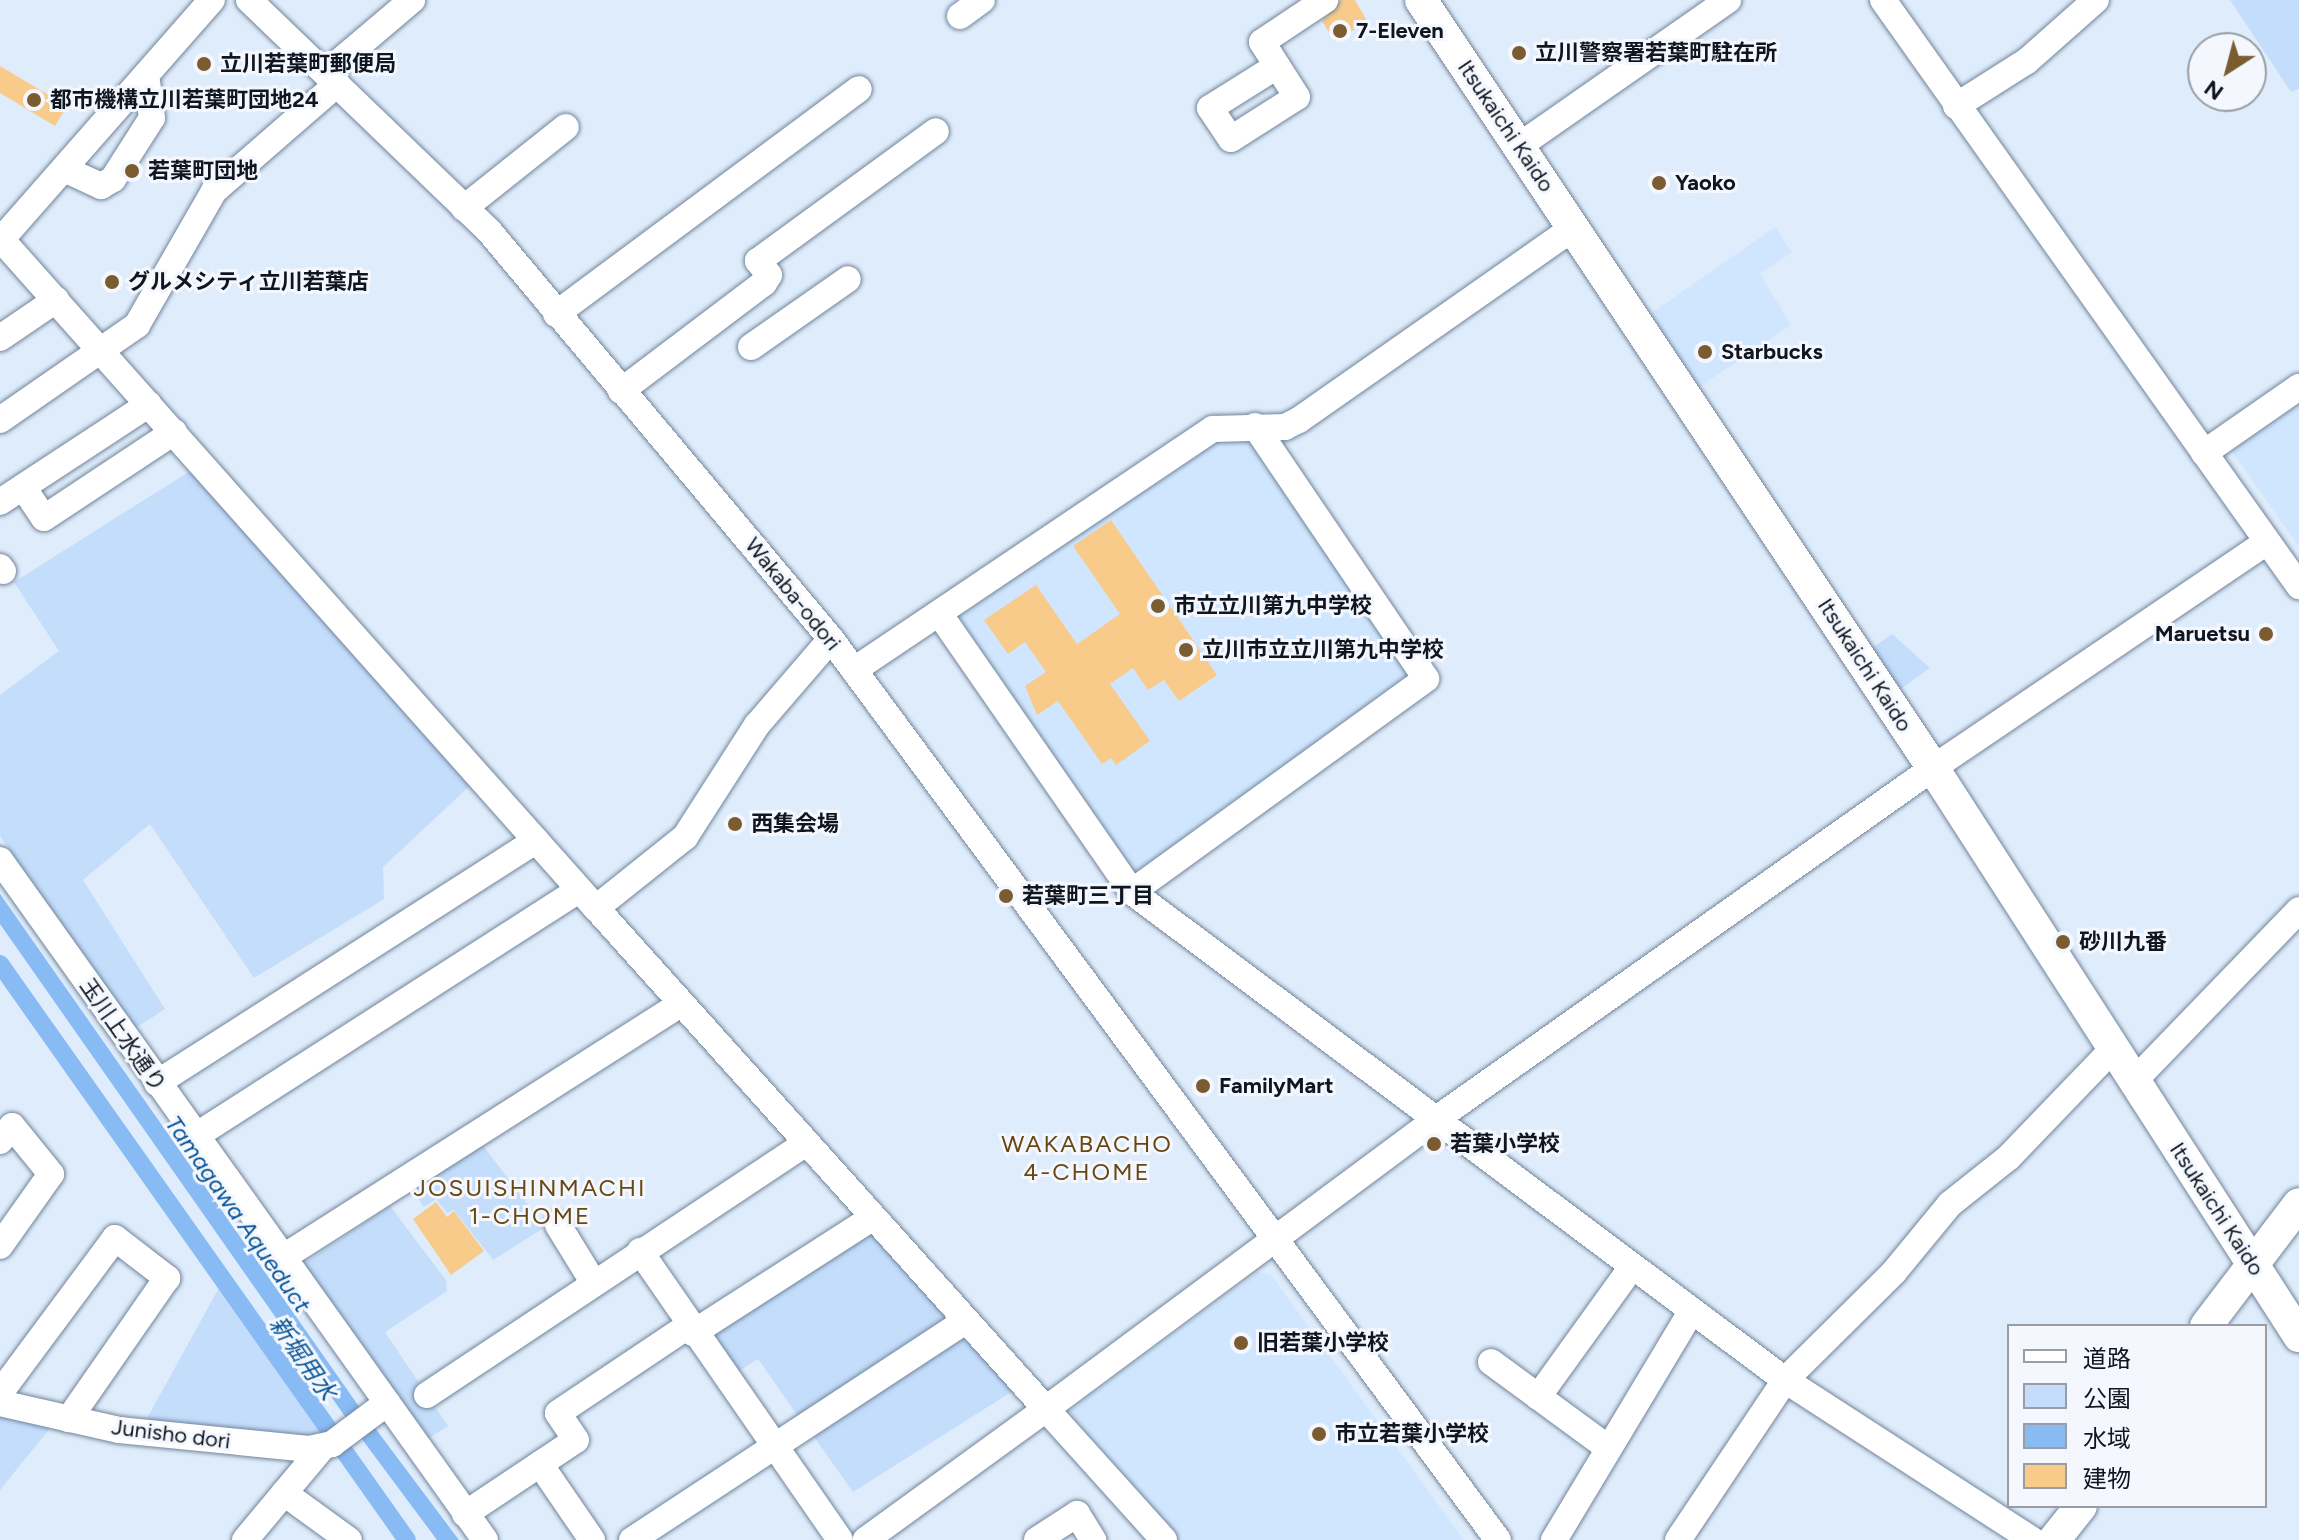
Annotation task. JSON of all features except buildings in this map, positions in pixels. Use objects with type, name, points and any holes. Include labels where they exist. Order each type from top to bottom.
[{"type":"main road","name":"Itsukaichi Kaido","points":[[1421,0],[1933,768],[2299,1336]]},
{"type":"main road","points":[[2207,1324],[2251,1261],[2299,1204]]},
{"type":"main road","points":[[2054,1540],[2079,1508]]},
{"type":"street","points":[[212,0],[0,240],[104,353],[805,1144],[1164,1540]]},
{"type":"street","name":"Wakaba-odori","points":[[249,0],[464,208],[831,639],[1498,1540]]},
{"type":"street","points":[[0,420],[104,353],[137,325],[214,191],[412,0]]},
{"type":"street","points":[[960,16],[982,0]]},
{"type":"street","points":[[1277,66],[1262,42],[1325,0]]},
{"type":"street","points":[[1519,146],[1728,0]]},
{"type":"street","points":[[1883,0],[2299,586]]},
{"type":"street","points":[[1956,106],[2027,61],[2096,0]]},
{"type":"street","points":[[64,169],[101,186],[113,179],[152,118],[146,75]]},
{"type":"street","points":[[556,314],[859,89]]},
{"type":"street","points":[[464,208],[566,127]]},
{"type":"street","points":[[621,391],[764,283],[769,275],[758,261],[936,131]]},
{"type":"street","points":[[854,670],[941,616],[1165,456],[1213,429],[1299,420],[1575,227]]},
{"type":"street","points":[[751,347],[848,279]]},
{"type":"street","points":[[764,283],[790,319]]},
{"type":"street","points":[[0,338],[56,300]]},
{"type":"street","points":[[2204,453],[2299,387]]},
{"type":"street","points":[[0,502],[149,404]]},
{"type":"street","points":[[1132,892],[1426,679],[1255,426]]},
{"type":"street","points":[[23,487],[44,518],[174,432]]},
{"type":"street","points":[[866,1540],[1435,1120],[1933,768],[2267,542]]},
{"type":"street","points":[[941,616],[1132,892],[1631,1268],[1785,1380],[2032,1540]]},
{"type":"street","points":[[194,1137],[685,837],[757,725],[831,639]]},
{"type":"street","points":[[157,1083],[536,841]]},
{"type":"street","name":"玉川上水通り","points":[[0,860],[194,1137],[485,1540]]},
{"type":"street","points":[[2133,1082],[2299,910]]},
{"type":"street","points":[[282,1258],[681,1004]]},
{"type":"street","points":[[1678,1540],[1785,1380],[1894,1272],[1950,1204],[2009,1157],[2113,1049]]},
{"type":"street","points":[[0,1141],[12,1126],[51,1174],[0,1246]]},
{"type":"street","points":[[427,1395],[805,1144]]},
{"type":"street","points":[[465,1514],[576,1440],[558,1413],[872,1218]]},
{"type":"street","points":[[558,1225],[593,1282]]},
{"type":"street","points":[[0,1393],[115,1238],[167,1278],[69,1419]]},
{"type":"street","points":[[640,1251],[772,1449],[840,1540]]},
{"type":"street","points":[[1538,1397],[1631,1268]]},
{"type":"street","points":[[1554,1540],[1691,1312]]},
{"type":"street","points":[[632,1540],[966,1321]]},
{"type":"street","points":[[1491,1362],[1608,1448]]},
{"type":"street","name":"Junisho dori","points":[[0,1403],[69,1419],[332,1443]]},
{"type":"street","points":[[245,1540],[332,1443],[387,1403]]},
{"type":"street","points":[[540,1464],[592,1540]]},
{"type":"street","points":[[284,1493],[349,1540]]},
{"type":"street","points":[[1037,1540],[1077,1514],[1093,1540]]},
{"type":"shaded area","points":[[1775,227],[1792,252],[1760,274],[1791,325],[1695,390],[1646,317]]},
{"type":"shaded area","points":[[2299,402],[2299,547],[2231,450]]},
{"type":"shaded area","name":"立川市立立川第九中学校","points":[[1251,436],[1412,675],[1133,877],[958,626],[961,615],[1211,440]]},
{"type":"shaded area","name":"旧若葉小学校","points":[[1257,1272],[1271,1275],[1464,1540],[1176,1540],[1069,1411]]},
{"type":"green space","points":[[2230,0],[2299,0],[2299,89],[2291,92],[2267,56],[2267,32],[2251,32]]},
{"type":"green space","points":[[198,466],[476,780],[383,867],[384,899],[254,978],[150,824],[83,880],[165,1009],[131,1031],[0,836],[0,695],[59,651],[14,582]]},
{"type":"green space","points":[[1892,634],[1930,668],[1899,690],[1872,648]]},
{"type":"green space","points":[[481,1143],[545,1227],[493,1260],[454,1210],[447,1213],[436,1199],[424,1207],[411,1188]]},
{"type":"green space","points":[[390,1206],[446,1280],[447,1291],[385,1332],[448,1426],[424,1441],[303,1274],[306,1262]]},
{"type":"green space","points":[[866,1232],[876,1233],[949,1315],[948,1323],[800,1419],[758,1359],[730,1376],[710,1333]]},
{"type":"green space","points":[[219,1288],[322,1432],[295,1439],[146,1420]]},
{"type":"green space","points":[[960,1335],[1016,1389],[853,1492],[810,1431]]},
{"type":"green space","points":[[0,1410],[55,1422],[0,1490]]},
{"type":"water","points":[[0,894],[360,1408],[459,1540],[437,1540],[344,1415],[0,924]]},
{"type":"waterway","name":"新堀用水","points":[[0,964],[407,1540]]},
{"type":"place","name":"7-Eleven","points":[[1340,31]]},
{"type":"place","name":"立川警察署若葉町駐在所","points":[[1519,53]]},
{"type":"place","name":"立川若葉町郵便局","points":[[204,64]]},
{"type":"place","name":"都市機構立川若葉町団地24","points":[[34,100]]},
{"type":"place","name":"若葉町団地","points":[[132,171]]},
{"type":"place","name":"Yaoko","points":[[1659,183]]},
{"type":"place","name":"グルメシティ立川若葉店","points":[[112,282]]},
{"type":"place","name":"Starbucks","points":[[1705,352]]},
{"type":"place","name":"市立立川第九中学校","points":[[1158,606]]},
{"type":"place","name":"Maruetsu","points":[[2266,634]]},
{"type":"place","name":"立川市立立川第九中学校","points":[[1186,650]]},
{"type":"place","name":"西集会場","points":[[735,824]]},
{"type":"place","name":"若葉町三丁目","points":[[1006,896]]},
{"type":"place","name":"砂川九番","points":[[2063,942]]},
{"type":"place","name":"FamilyMart","points":[[1203,1086]]},
{"type":"place","name":"若葉小学校","points":[[1434,1144]]},
{"type":"place","name":"旧若葉小学校","points":[[1241,1343]]},
{"type":"place","name":"市立若葉小学校","points":[[1319,1434]]},
{"type":"district","name":"WAKABACHO 4-CHOME","points":[[1087,1158]]},
{"type":"district","name":"JOSUISHINMACHI 1-CHOME","points":[[530,1202]]},
{"type":"water label","name":"Tamagawa Aqueduct","points":[[238,1214]]}]
